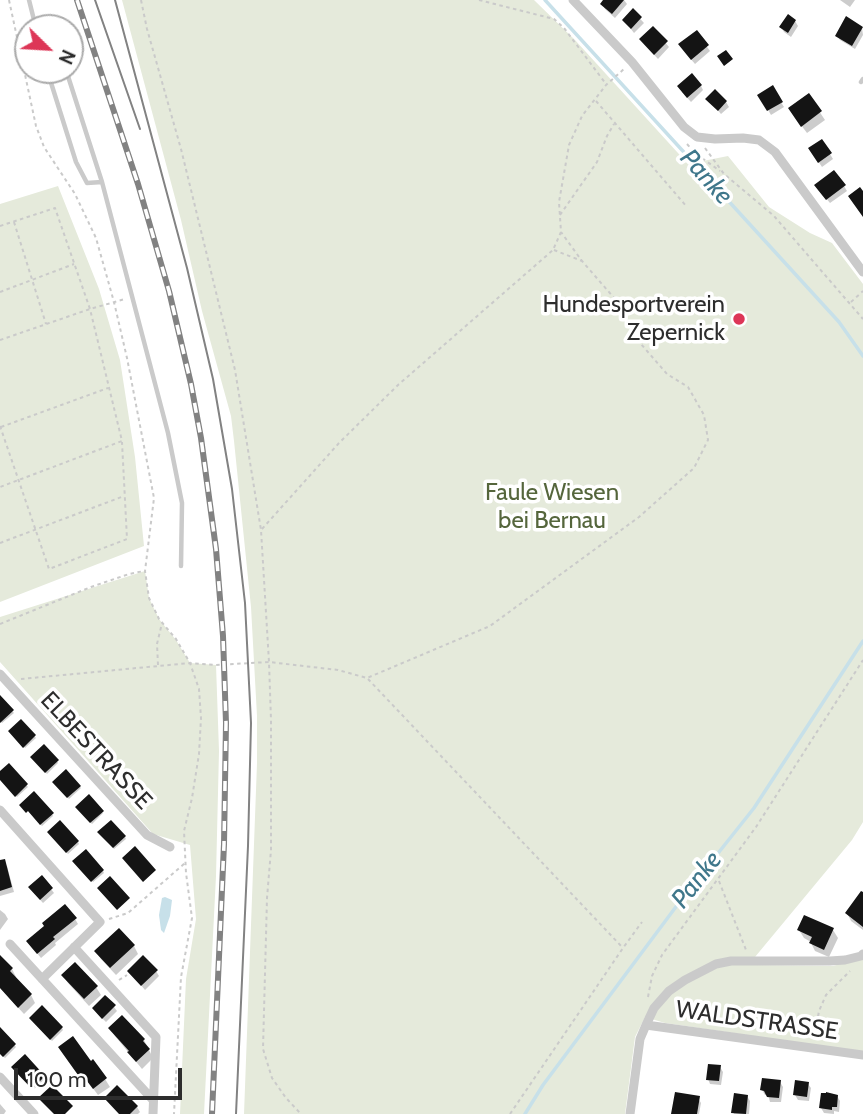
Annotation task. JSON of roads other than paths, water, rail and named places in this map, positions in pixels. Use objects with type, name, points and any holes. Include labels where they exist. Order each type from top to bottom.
[{"type":"street","points":[[573,0],[632,62],[684,127],[697,137],[758,140],[775,152],[863,272]]},
{"type":"street","name":"ELBESTRASSE","points":[[3,678],[147,835],[170,847]]},
{"type":"street","points":[[0,810],[100,922],[42,979]]},
{"type":"street","points":[[10,944],[153,1100]]},
{"type":"street","points":[[74,947],[156,1037],[153,1114]]},
{"type":"street","points":[[630,1114],[640,1039],[654,1008],[669,991],[693,975],[716,964],[731,961],[830,961],[862,955]]},
{"type":"street","name":"WALDSTRASSE","points":[[646,1025],[863,1055]]},
{"type":"street","points":[[0,1077],[34,1114]]},
{"type":"lane","points":[[51,84],[76,162],[87,183],[102,182]]},
{"type":"lane","points":[[70,84],[102,182],[168,433],[182,503],[181,566]]},
{"type":"water","points":[[162,898],[172,900],[164,933],[159,915]]},
{"type":"waterway","name":"Panke","points":[[545,0],[839,322],[863,356]]},
{"type":"waterway","name":"Panke","points":[[525,1114],[543,1085],[684,896],[754,808],[863,641]]},
{"type":"tram line","points":[[95,0],[140,129]]},
{"type":"tram line","points":[[115,0],[187,268],[213,379],[232,489],[245,603],[251,723],[236,1114]]},
{"type":"railway","points":[[77,0],[138,184],[169,291],[201,438],[216,549],[226,723],[224,844],[212,1114]]},
{"type":"place","name":"Hundesportverein Zepernick","points":[[739,319]]},
{"type":"park label","name":"Faule Wiesen bei Bernau","points":[[552,507]]}]
